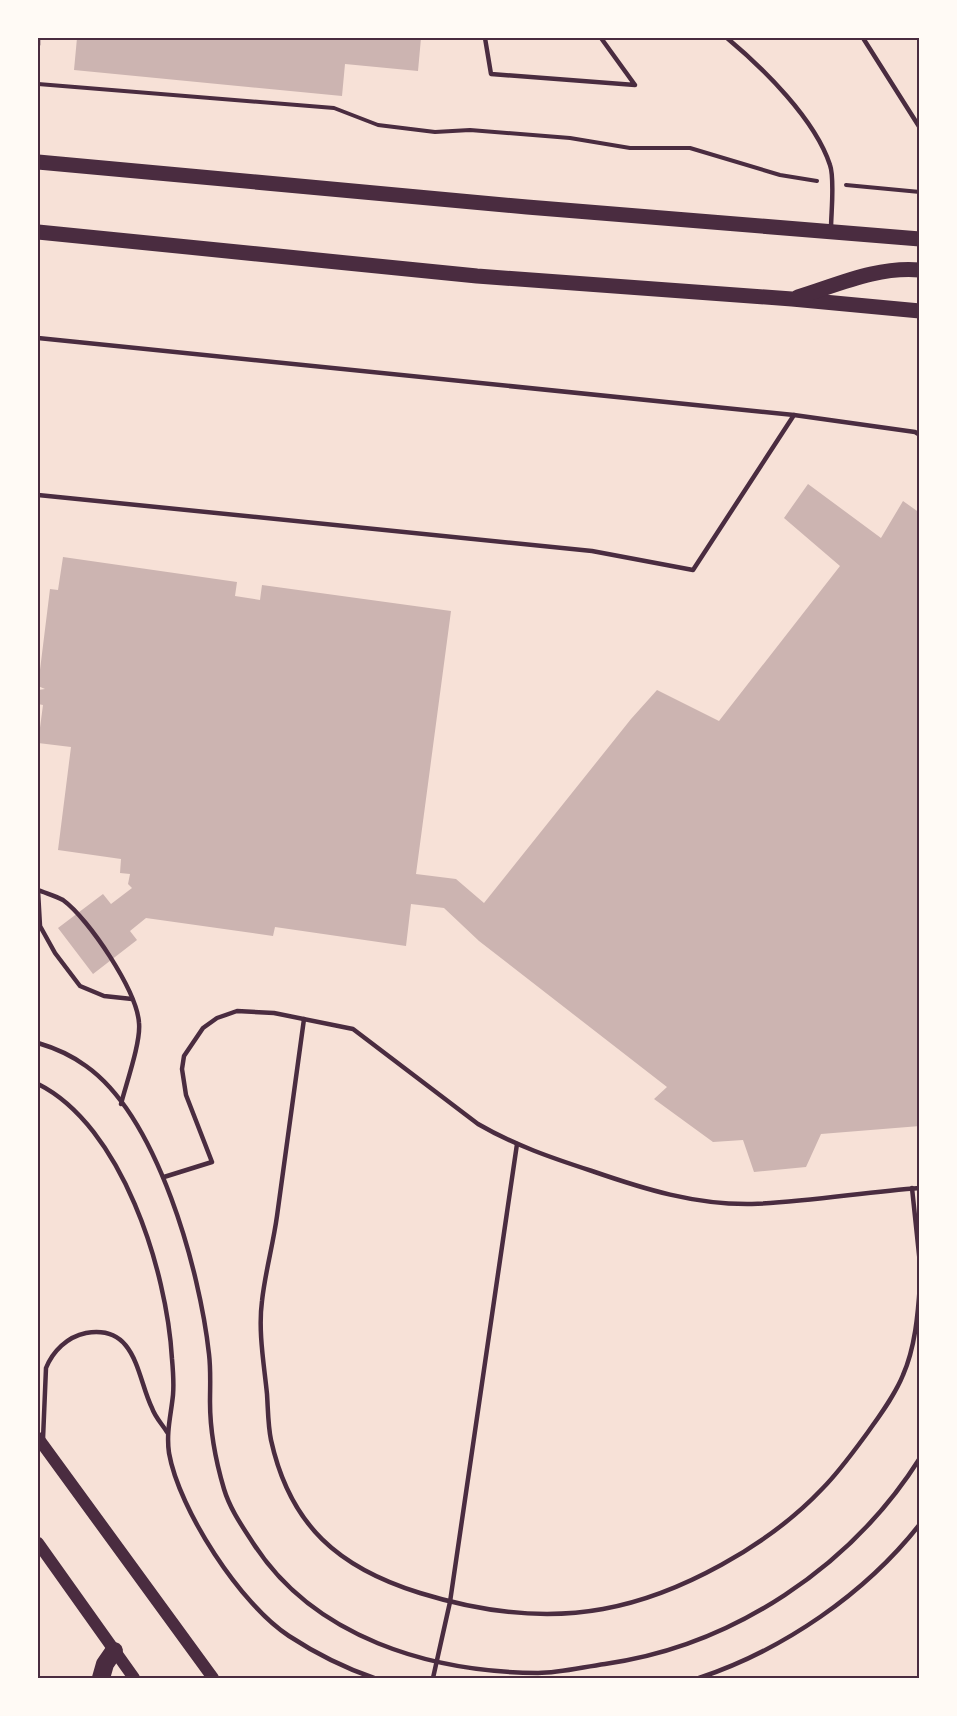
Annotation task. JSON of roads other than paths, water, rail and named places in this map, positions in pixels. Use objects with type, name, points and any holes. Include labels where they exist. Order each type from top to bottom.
[{"type":"highway","points":[[101,1678],[105,1664],[114,1651]]},
{"type":"main road","points":[[38,162],[527,207],[920,239]]},
{"type":"main road","points":[[38,232],[477,276],[792,298],[920,311]]},
{"type":"main road","points":[[792,298],[872,274],[902,268],[920,270]]},
{"type":"main road","points":[[40,1441],[213,1678]]},
{"type":"main road","points":[[38,1543],[134,1678]]},
{"type":"lane","points":[[38,38],[38,45]]},
{"type":"lane","points":[[485,38],[491,74],[635,85],[601,38]]},
{"type":"lane","points":[[727,38],[762,68],[806,121],[831,166],[831,232]]},
{"type":"lane","points":[[863,38],[920,128]]},
{"type":"lane","points":[[38,338],[794,415],[915,432],[920,435]]},
{"type":"lane","points":[[38,495],[570,549],[693,570],[794,415]]},
{"type":"lane","points":[[121,1104],[140,1024],[132,999],[111,959],[76,914],[62,900],[38,891],[40,926],[55,953],[80,986],[104,996],[132,999]]},
{"type":"lane","points":[[164,1177],[212,1162],[182,1082],[184,1056],[203,1028],[217,1018],[237,1011],[274,1013],[353,1029],[478,1124],[517,1144],[620,1181],[689,1200],[760,1203],[920,1188]]},
{"type":"lane","points":[[304,1019],[272,1252],[261,1302],[271,1440],[295,1503],[312,1530],[335,1553],[364,1572],[402,1588],[450,1602],[522,1613],[600,1609],[672,1588],[749,1547],[822,1490],[876,1420],[903,1376],[918,1316],[920,1284]]},
{"type":"lane","points":[[38,1043],[54,1048],[88,1067],[106,1084],[121,1104],[164,1177],[187,1247],[201,1306],[211,1371],[212,1434],[224,1490],[238,1520],[282,1582],[308,1606],[334,1622],[392,1649],[438,1662],[472,1668],[540,1673],[628,1661],[687,1645],[762,1609],[821,1568],[872,1521],[920,1458]]},
{"type":"lane","points":[[38,1084],[72,1106],[87,1124],[114,1164],[142,1226],[161,1286],[172,1356],[173,1393],[167,1432],[170,1455],[190,1509],[215,1555],[248,1597],[287,1635],[331,1660],[374,1678]]},
{"type":"lane","points":[[433,1678],[450,1602],[517,1144]]},
{"type":"lane","points":[[912,1188],[920,1264]]},
{"type":"lane","points":[[40,1441],[46,1368],[50,1359],[67,1341],[93,1332],[119,1340],[132,1353],[152,1408],[167,1432]]},
{"type":"lane","points":[[699,1678],[754,1655],[793,1634],[882,1567],[920,1524]]}]
